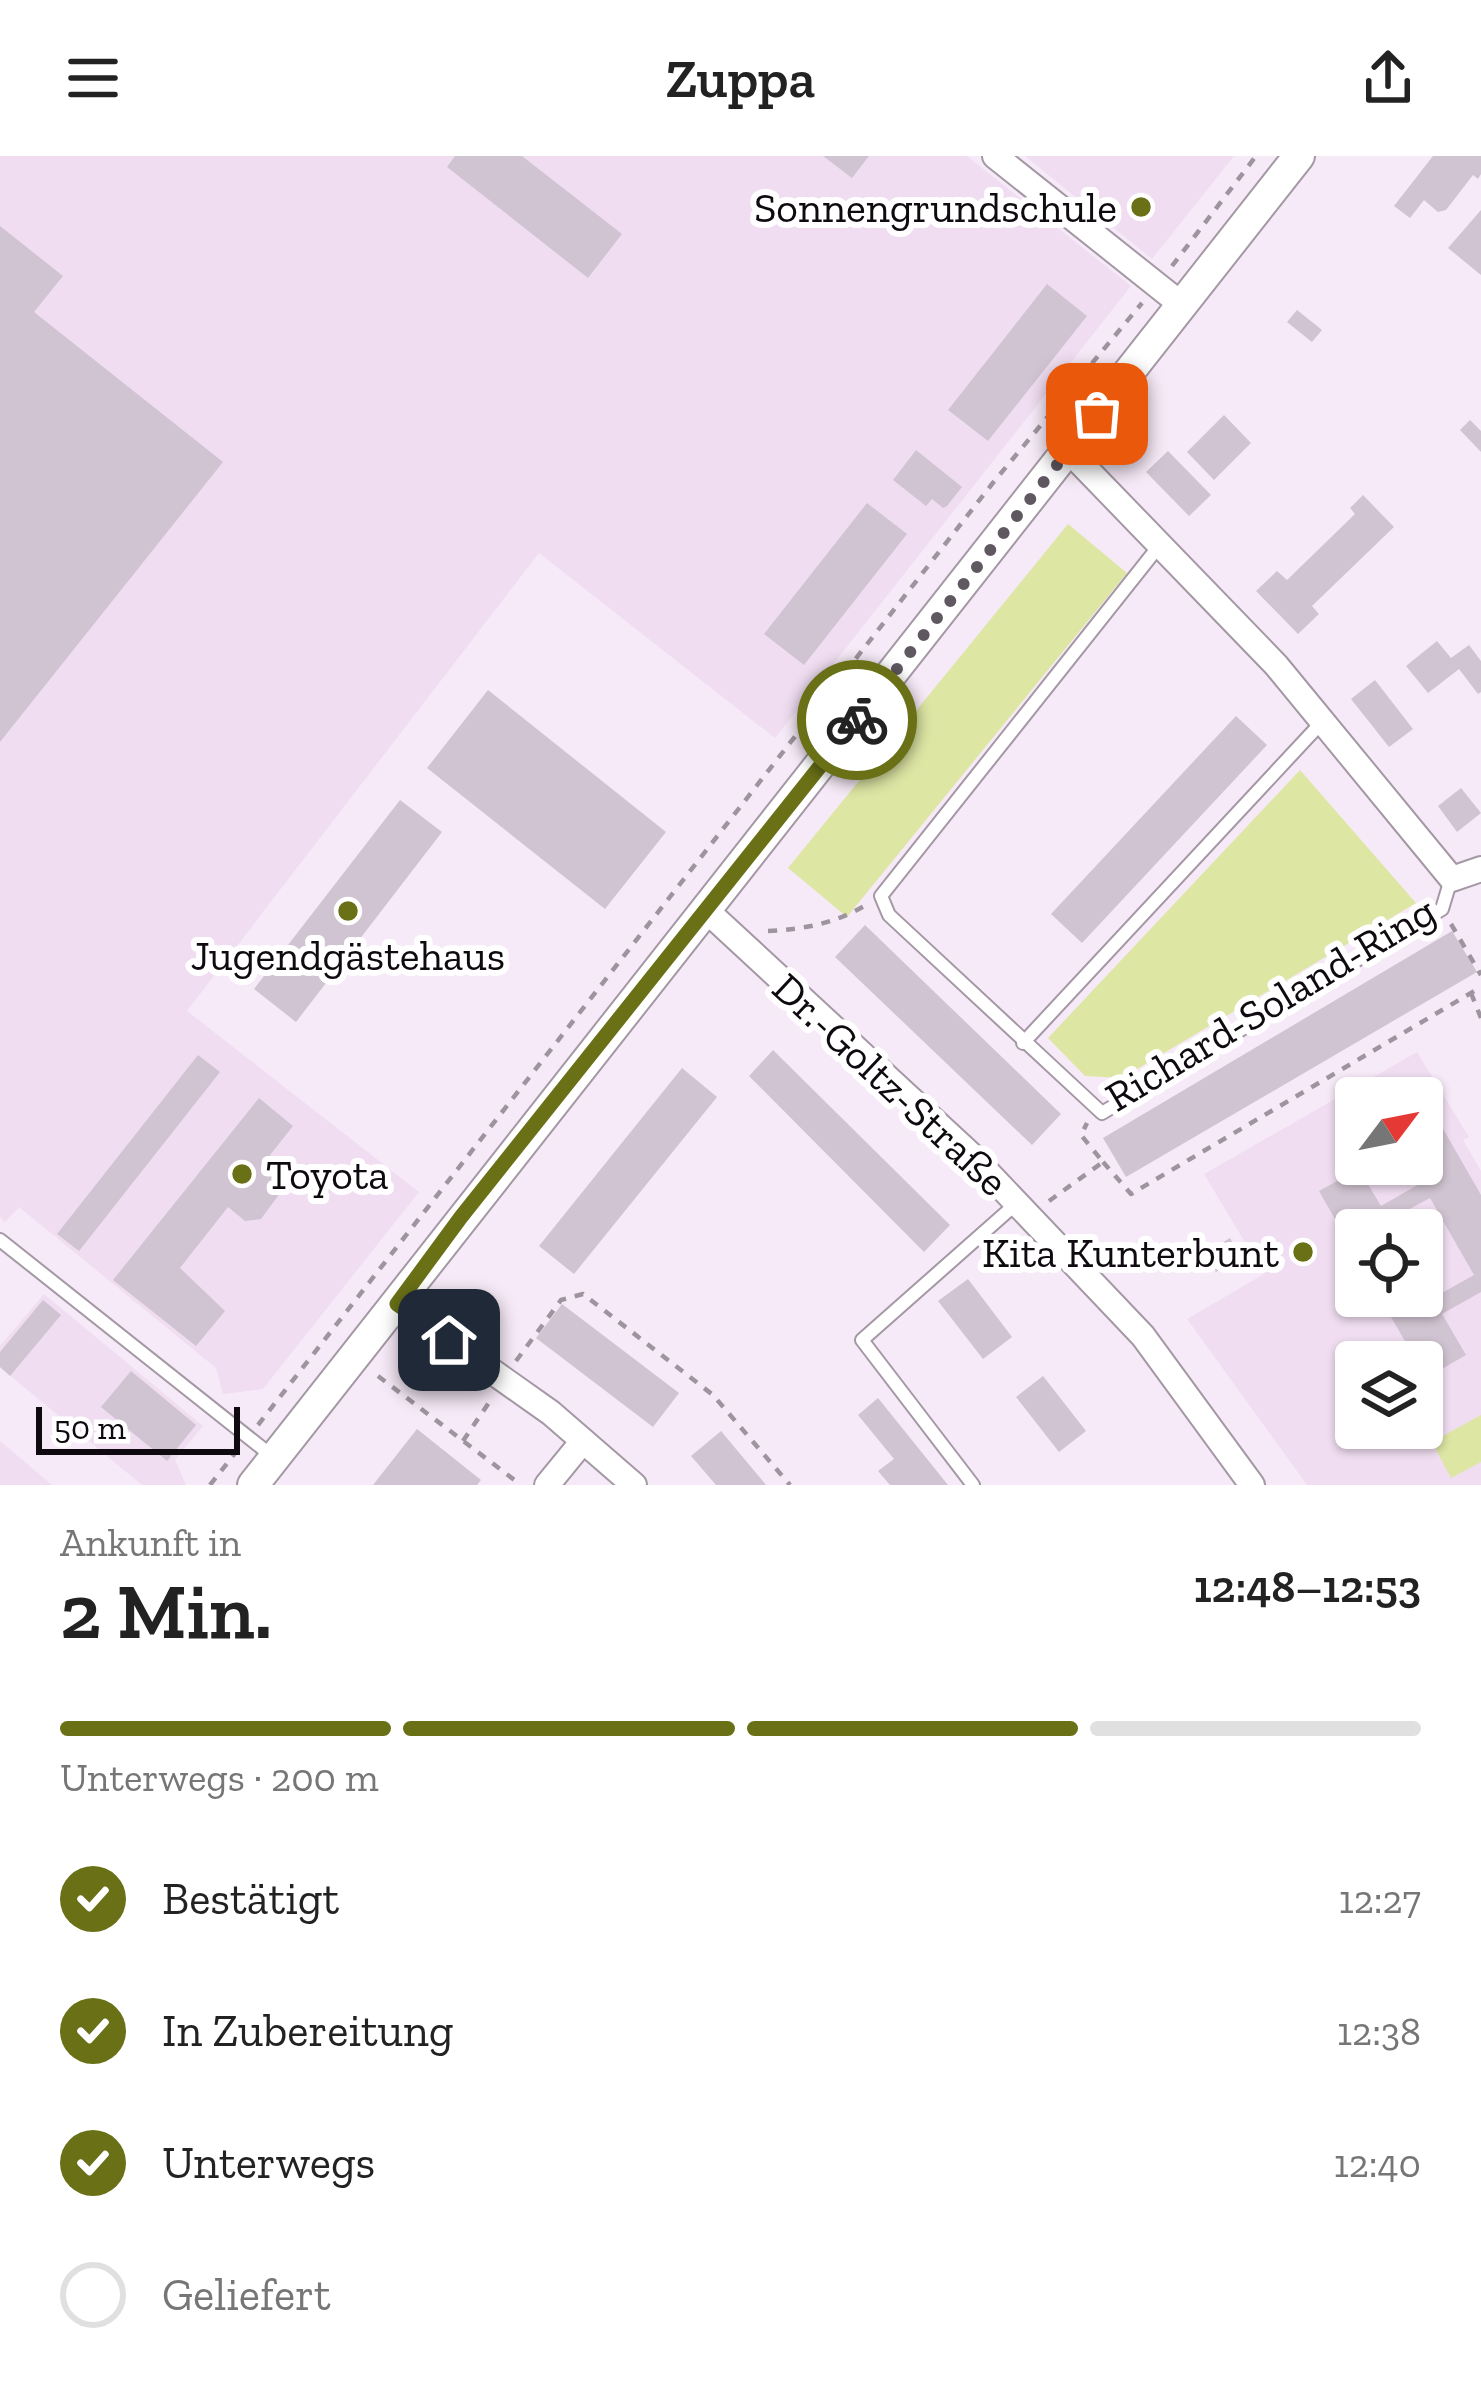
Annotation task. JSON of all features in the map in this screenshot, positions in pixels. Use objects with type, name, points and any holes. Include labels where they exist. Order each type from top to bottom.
[{"type":"street","points":[[995,156],[1182,305]]},
{"type":"street","points":[[253,1485],[1299,156]]},
{"type":"street","name":"Richard-Soland-Ring","points":[[1068,450],[1276,665],[1451,879]]},
{"type":"street","points":[[1451,879],[1481,869]]},
{"type":"street","name":"Dr.-Goltz-Straße","points":[[707,911],[970,1154],[1143,1336],[1252,1485]]},
{"type":"street","points":[[397,1304],[505,1379],[634,1485]]},
{"type":"street","points":[[548,1485],[583,1441]]},
{"type":"lane","points":[[881,896],[1160,546]]},
{"type":"lane","points":[[1023,1043],[1323,721]]},
{"type":"lane","name":"Richard-Soland-Ring","points":[[881,896],[889,915],[1102,1114],[1442,909],[1451,879]]},
{"type":"lane","points":[[973,1485],[862,1340],[1023,1210]]},
{"type":"lane","points":[[0,1240],[274,1457]]},
{"type":"path","points":[[210,1485],[992,484],[1256,156]]},
{"type":"path","points":[[731,934],[808,928],[847,917],[881,896]]},
{"type":"path","points":[[1442,909],[1481,975]]},
{"type":"path","points":[[1102,1114],[1081,1135],[1131,1194],[1481,987]]},
{"type":"path","points":[[1471,993],[1481,1018]]},
{"type":"path","points":[[1023,1210],[1103,1162]]},
{"type":"path","points":[[463,1441],[561,1300],[584,1294],[713,1395],[790,1485]]},
{"type":"path","points":[[354,1358],[521,1485]]},
{"type":"shaded area","points":[[0,156],[967,156],[1131,286],[775,738],[539,553],[187,1011],[419,1192],[263,1389],[223,1394],[216,1368],[19,1207],[5,1222],[0,1217]]},
{"type":"shaded area","name":"Sonnengrundschule","points":[[1025,156],[1234,156],[1152,259]]},
{"type":"shaded area","name":"Kita Kunterbunt","points":[[1417,1052],[1432,1077],[1373,1077]]},
{"type":"shaded area","name":"Kita Kunterbunt","points":[[1443,1094],[1469,1137],[1463,1140],[1481,1171],[1481,1485],[1307,1485],[1187,1319],[1264,1274],[1204,1174],[1335,1099],[1335,1185],[1443,1185]]},
{"type":"shaded area","points":[[44,1294],[203,1426],[175,1460],[186,1485],[142,1485],[0,1367],[0,1346]]},
{"type":"shaded area","points":[[0,1441],[52,1485],[0,1485]]},
{"type":"green space","points":[[1068,524],[1127,573],[847,917],[788,868]]},
{"type":"green space","points":[[1300,770],[1416,903],[1122,1078],[1085,1076],[1048,1038]]},
{"type":"green space","points":[[1481,1415],[1481,1462],[1451,1478],[1436,1449],[1443,1449],[1443,1436]]},
{"type":"building","points":[[455,156],[522,156],[622,234],[588,278],[447,167]]},
{"type":"building","points":[[823,156],[869,156],[852,178]]},
{"type":"building","points":[[1433,156],[1481,156],[1481,174],[1478,179],[1473,175],[1446,210],[1438,212],[1424,200],[1410,218],[1394,206]]},
{"type":"building","points":[[1481,210],[1481,275],[1448,248]]},
{"type":"building","points":[[0,226],[63,276],[34,312],[223,462],[0,742]]},
{"type":"building","points":[[1047,284],[1087,316],[988,441],[948,410]]},
{"type":"building","points":[[1297,310],[1322,330],[1312,342],[1287,322]]},
{"type":"building","points":[[1224,415],[1251,443],[1214,480],[1187,452]]},
{"type":"building","points":[[1470,420],[1481,431],[1481,452],[1460,430]]},
{"type":"building","points":[[916,450],[962,487],[947,506],[932,499],[926,506],[893,480]]},
{"type":"building","points":[[1168,451],[1211,495],[1189,516],[1146,472]]},
{"type":"building","points":[[1363,495],[1394,527],[1312,606],[1319,614],[1298,634],[1256,591],[1277,571],[1287,580],[1355,514],[1350,508]]},
{"type":"building","points":[[867,503],[907,534],[804,665],[764,634]]},
{"type":"building","points":[[1437,641],[1451,658],[1469,645],[1481,661],[1481,692],[1459,669],[1428,693],[1406,666]]},
{"type":"building","points":[[1375,680],[1413,729],[1389,747],[1351,699]]},
{"type":"building","points":[[488,690],[666,832],[605,909],[427,768]]},
{"type":"building","points":[[1236,716],[1267,745],[1082,943],[1051,914]]},
{"type":"building","points":[[1461,788],[1481,813],[1457,832],[1438,806]]},
{"type":"building","name":"Jugendgästehaus","points":[[400,800],[442,832],[296,1022],[254,989]]},
{"type":"building","points":[[865,925],[1061,1114],[1032,1145],[835,957]]},
{"type":"building","points":[[1452,931],[1477,972],[1126,1177],[1103,1138]]},
{"type":"building","points":[[773,1050],[950,1225],[924,1252],[749,1076]]},
{"type":"building","points":[[198,1055],[220,1072],[79,1251],[57,1234]]},
{"type":"building","points":[[682,1068],[717,1097],[574,1274],[539,1246]]},
{"type":"building","points":[[259,1098],[293,1126],[270,1155],[285,1167],[289,1181],[261,1219],[245,1221],[228,1207],[180,1268],[225,1311],[196,1346],[113,1280]]},
{"type":"building","points":[[1443,1129],[1481,1195],[1481,1292],[1443,1313],[1443,1292],[1474,1275],[1443,1221],[1443,1209],[1436,1209],[1430,1198],[1410,1209],[1335,1209],[1335,1219],[1319,1191],[1335,1182],[1369,1185],[1381,1206],[1418,1185],[1443,1185]]},
{"type":"building","points":[[1230,1238],[1241,1258],[1216,1272],[1205,1253]]},
{"type":"building","points":[[968,1279],[1012,1337],[983,1359],[938,1301]]},
{"type":"building","points":[[43,1300],[61,1315],[10,1376],[0,1367],[0,1352]]},
{"type":"building","points":[[562,1304],[679,1393],[653,1427],[536,1338]]},
{"type":"building","points":[[1443,1316],[1466,1355],[1443,1368],[1443,1341],[1405,1341],[1391,1317]]},
{"type":"building","points":[[131,1371],[196,1425],[167,1461],[101,1407]]},
{"type":"building","points":[[1043,1376],[1086,1431],[1059,1452],[1016,1397]]},
{"type":"building","points":[[878,1398],[948,1485],[890,1485],[878,1471],[894,1459],[858,1415]]},
{"type":"building","points":[[417,1429],[481,1480],[477,1485],[373,1485]]},
{"type":"building","points":[[721,1431],[766,1485],[716,1485],[691,1456]]},
{"type":"way so far","points":[[857,720],[1097,414]]},
{"type":"place","name":"Sonnengrundschule","points":[[1141,207]]},
{"type":"place","name":"Jugendgästehaus","points":[[348,911]]},
{"type":"place","name":"Toyota","points":[[242,1174]]},
{"type":"place","name":"Kita Kunterbunt","points":[[1303,1252]]},
{"type":"route","points":[[449,1340],[397,1304],[857,720]]}]
